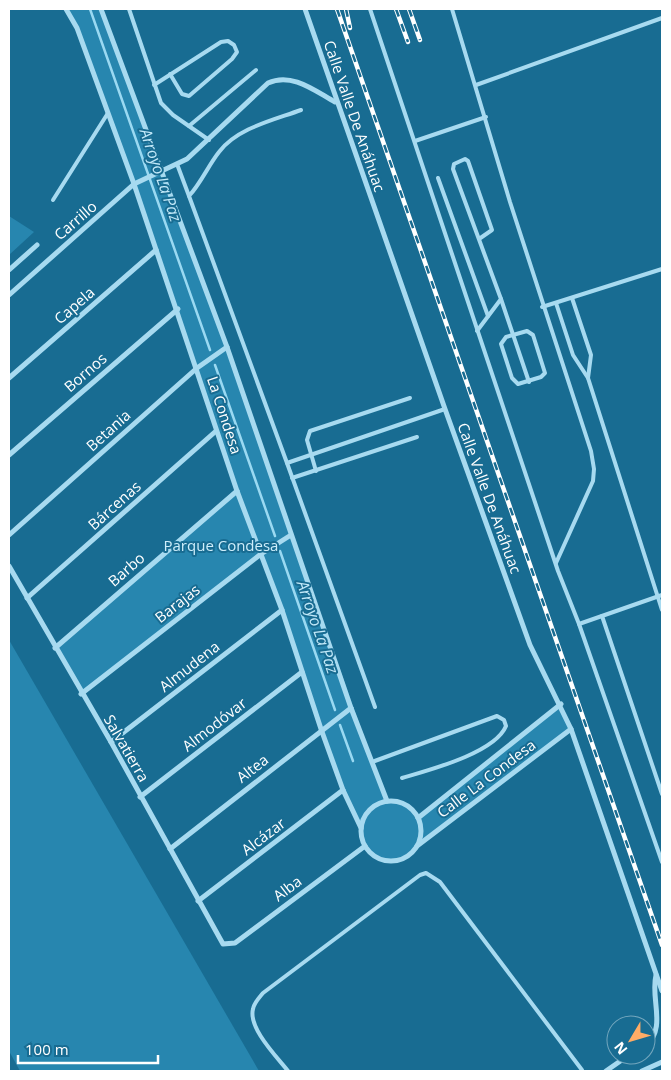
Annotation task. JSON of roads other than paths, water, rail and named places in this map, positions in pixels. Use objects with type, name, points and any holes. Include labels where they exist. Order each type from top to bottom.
[{"type":"street","name":"La Condesa","points":[[66,9],[77,28],[136,183],[156,250],[178,309],[216,431],[282,610],[343,790],[361,828]]},
{"type":"street","name":"La Condesa","points":[[102,9],[160,172],[227,347],[351,708],[387,801]]},
{"type":"street","name":"Calle Valle De Anáhuac","points":[[305,9],[336,102],[530,644],[561,704],[571,730],[662,991]]},
{"type":"street","name":"Carrillo","points":[[9,295],[136,183],[187,159],[268,83],[276,80],[295,81],[336,102]]},
{"type":"street","points":[[9,270],[37,245]]},
{"type":"street","name":"Capela","points":[[9,378],[156,250]]},
{"type":"street","name":"Bornos","points":[[9,455],[178,309]]},
{"type":"street","name":"Betania","points":[[9,535],[197,368],[227,347]]},
{"type":"street","name":"Bárcenas","points":[[28,598],[216,431]]},
{"type":"street","name":"Barbo","points":[[54,648],[237,491]]},
{"type":"street","name":"Barajas","points":[[81,694],[261,554],[291,535]]},
{"type":"street","name":"Salvatierra","points":[[9,566],[54,648],[111,742],[223,944]]},
{"type":"street","name":"Almudena","points":[[111,742],[282,610]]},
{"type":"street","name":"Almodóvar","points":[[140,797],[302,672]]},
{"type":"street","name":"Calle La Condesa","points":[[418,818],[561,704]]},
{"type":"street","name":"Altea","points":[[170,849],[321,729],[351,708]]},
{"type":"street","name":"Calle La Condesa","points":[[417,846],[571,730]]},
{"type":"street","name":"Alcázar","points":[[198,901],[343,790]]},
{"type":"street","points":[[387,801],[399,802],[410,808],[418,818],[420,837],[417,846],[404,858],[386,860],[378,858],[365,846],[361,828],[369,810],[387,801]]},
{"type":"street","name":"Alba","points":[[223,944],[235,943],[365,846]]},
{"type":"street","points":[[656,974],[654,994],[658,1025],[656,1032]]},
{"type":"street","points":[[653,1068],[662,1062]]},
{"type":"street","points":[[642,1071],[662,1068]]},
{"type":"lane","points":[[128,9],[154,85],[166,110],[209,140]]},
{"type":"lane","points":[[370,9],[556,563],[662,862]]},
{"type":"lane","points":[[452,9],[542,307],[591,451],[594,469],[593,482],[556,563]]},
{"type":"lane","points":[[476,85],[662,18]]},
{"type":"lane","points":[[154,85],[170,74],[221,42],[228,41],[236,48],[237,52],[232,59],[189,96],[182,94],[170,74]]},
{"type":"lane","points":[[189,126],[256,70]]},
{"type":"lane","points":[[188,196],[224,146],[254,127],[301,110]]},
{"type":"lane","points":[[53,200],[108,113]]},
{"type":"lane","points":[[414,141],[486,117]]},
{"type":"lane","points":[[479,239],[492,230],[468,161],[465,159],[454,164],[453,169],[514,335],[529,382]]},
{"type":"lane","points":[[177,164],[374,707]]},
{"type":"lane","points":[[438,178],[488,316]]},
{"type":"lane","points":[[542,307],[662,269]]},
{"type":"lane","points":[[572,298],[591,355],[588,378]]},
{"type":"lane","points":[[477,331],[501,299]]},
{"type":"lane","points":[[556,303],[573,355],[588,378],[660,596],[662,610]]},
{"type":"lane","points":[[525,331],[532,332],[545,370],[544,375],[529,382],[521,385],[515,383],[501,344],[506,337],[525,331]]},
{"type":"lane","points":[[316,471],[307,440],[310,430],[410,398]]},
{"type":"lane","points":[[287,463],[445,409]]},
{"type":"lane","points":[[292,478],[417,437]]},
{"type":"lane","points":[[579,624],[660,596]]},
{"type":"lane","points":[[602,616],[662,794]]},
{"type":"lane","points":[[372,762],[497,716],[504,720],[506,726],[502,733],[473,754],[402,778]]},
{"type":"lane","points":[[288,1071],[260,1035],[252,1014],[255,1002],[264,993],[420,875],[426,873],[440,882],[582,1070]]},
{"type":"waterway","name":"Arroyo La Paz","points":[[90,9],[210,350]]},
{"type":"waterway","name":"Arroyo La Paz","points":[[215,365],[275,536]]},
{"type":"waterway","name":"Arroyo La Paz","points":[[280,551],[335,710]]},
{"type":"waterway","name":"Arroyo La Paz","points":[[340,725],[353,761]]},
{"type":"railway","points":[[337,9],[662,945]]},
{"type":"railway","points":[[346,9],[350,28]]},
{"type":"railway","points":[[396,9],[408,42]]},
{"type":"railway","points":[[409,9],[420,40]]},
{"type":"park label","name":"Parque Condesa","points":[[221,545]]}]
